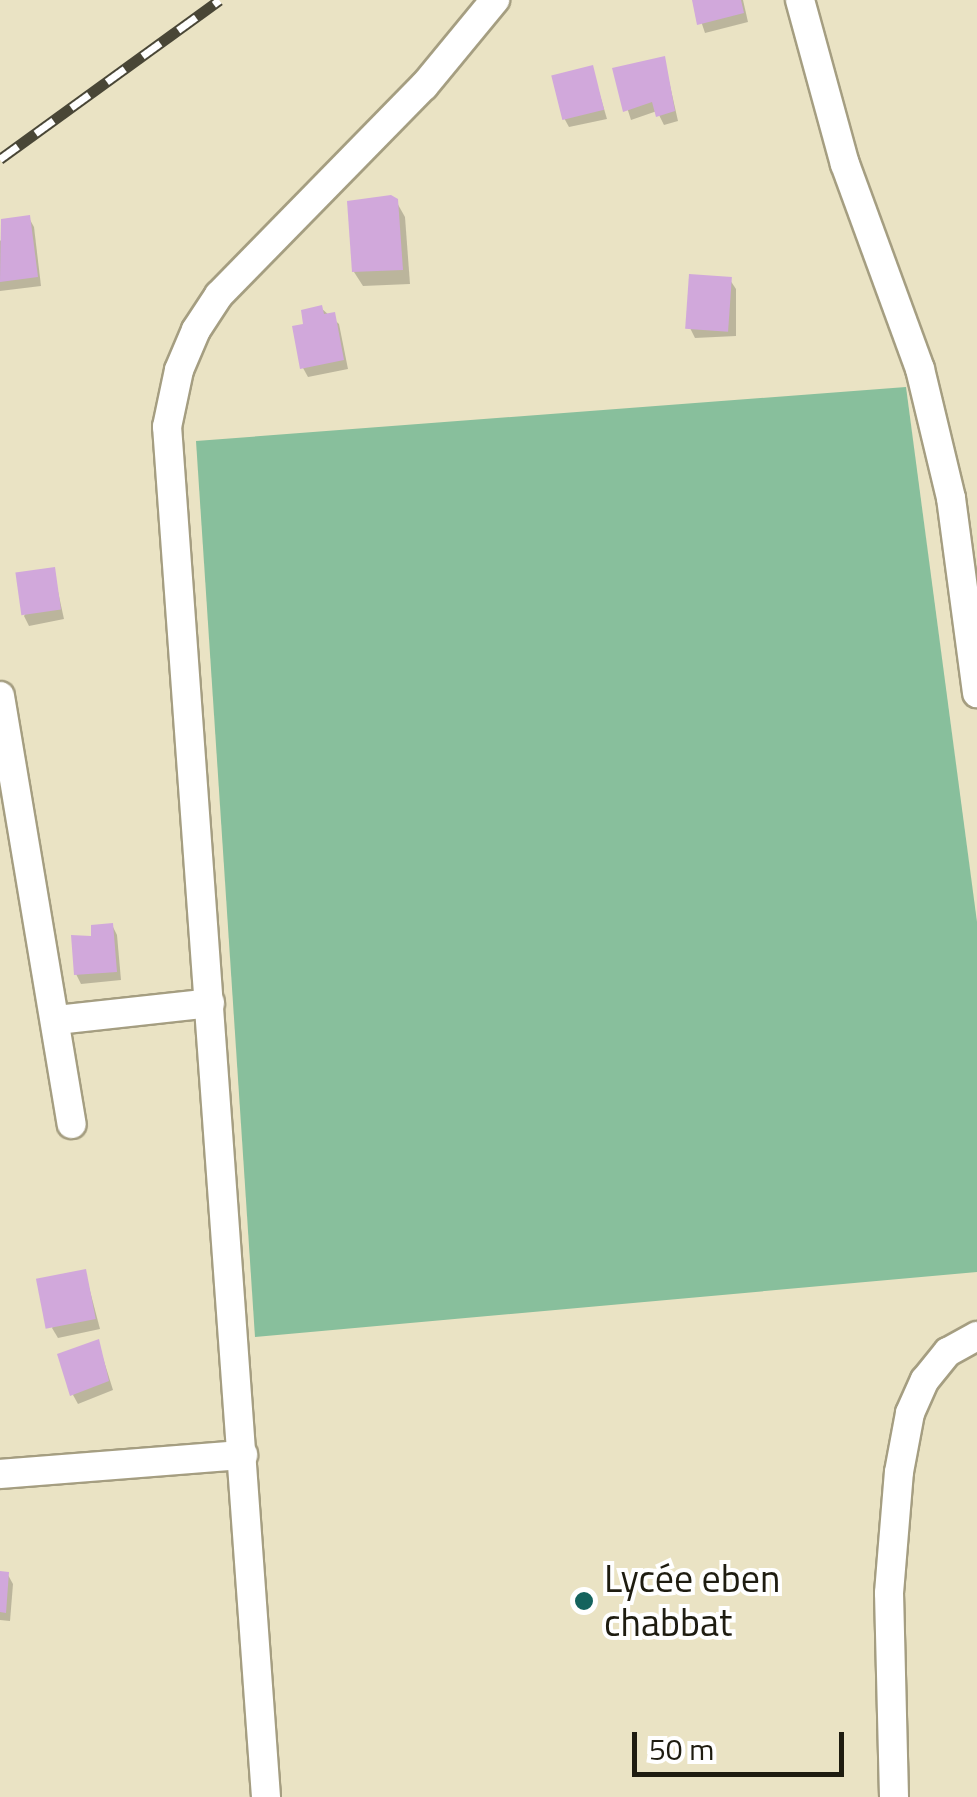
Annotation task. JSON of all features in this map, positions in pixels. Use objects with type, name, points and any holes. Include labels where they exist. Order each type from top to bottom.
[{"type":"street","points":[[266,1797],[167,427],[179,370],[196,330],[219,295],[424,86],[496,0]]},
{"type":"street","points":[[800,0],[845,164],[920,369],[951,498],[977,693]]},
{"type":"street","points":[[0,696],[72,1124]]},
{"type":"street","points":[[57,1020],[210,1002]]},
{"type":"street","points":[[894,1797],[889,1593],[899,1472],[910,1413],[925,1380],[948,1352],[977,1336]]},
{"type":"street","points":[[0,1474],[243,1456]]},
{"type":"green space","points":[[906,387],[977,922],[977,1272],[255,1337],[196,441]]},
{"type":"building","points":[[692,0],[741,0],[744,13],[697,25]]},
{"type":"building","points":[[665,56],[675,111],[656,117],[652,102],[623,112],[612,68]]},
{"type":"building","points":[[593,65],[604,110],[562,120],[551,75]]},
{"type":"building","points":[[391,195],[398,199],[403,270],[352,272],[347,201]]},
{"type":"building","points":[[30,215],[38,277],[0,282],[1,219]]},
{"type":"building","points":[[689,274],[732,277],[728,332],[685,329]]},
{"type":"building","points":[[322,305],[324,314],[335,312],[344,360],[300,369],[292,326],[303,324],[301,310]]},
{"type":"building","points":[[55,567],[61,610],[21,615],[15,573]]},
{"type":"building","points":[[113,923],[117,972],[74,975],[71,935],[91,936],[91,925]]},
{"type":"building","points":[[86,1269],[96,1319],[46,1329],[36,1279]]},
{"type":"building","points":[[99,1339],[109,1381],[70,1396],[57,1354]]},
{"type":"building","points":[[0,1571],[9,1572],[6,1613],[0,1612]]},
{"type":"railway","points":[[0,159],[220,0]]},
{"type":"place","name":"Lycée eben chabbat","points":[[584,1601]]}]
